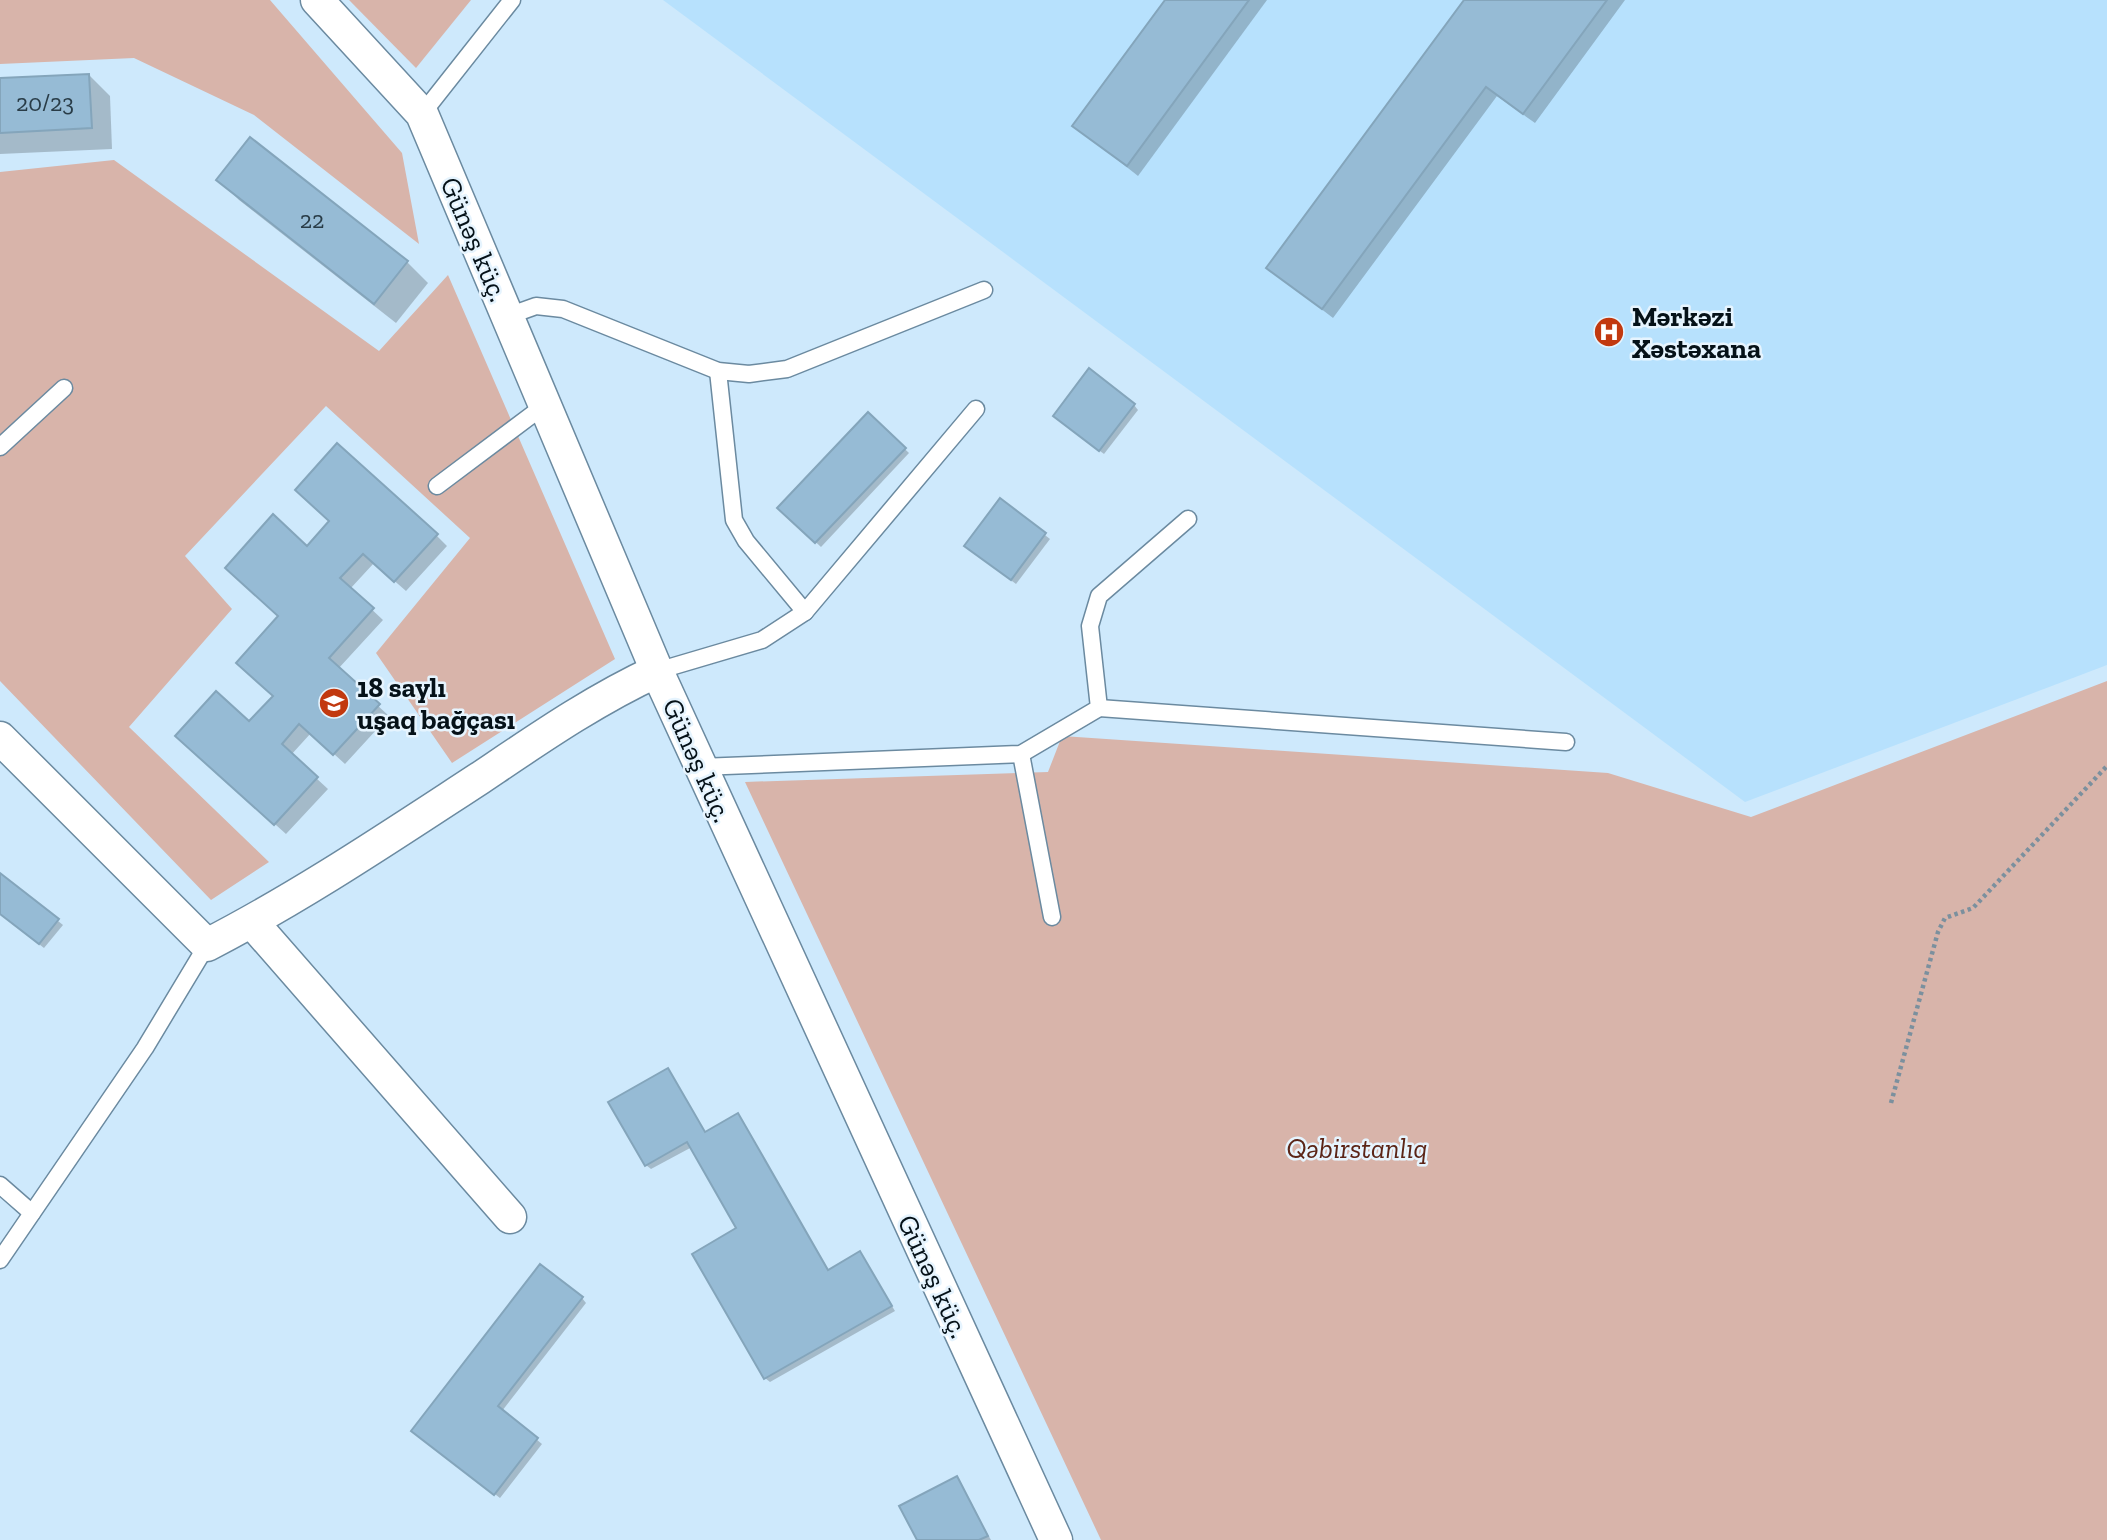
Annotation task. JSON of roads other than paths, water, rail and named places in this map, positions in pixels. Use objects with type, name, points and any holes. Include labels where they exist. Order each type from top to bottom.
[{"type":"street","name":"Günəş küç.","points":[[317,0],[422,114],[657,671],[1056,1540]]},
{"type":"street","points":[[0,738],[207,945],[252,922],[373,848],[606,695],[657,671]]},
{"type":"street","points":[[252,922],[510,1217]]},
{"type":"lane","points":[[422,114],[512,0]]},
{"type":"lane","points":[[508,316],[536,306],[563,309],[718,371],[748,374],[787,369],[984,290]]},
{"type":"lane","points":[[718,371],[734,520],[746,541],[805,612]]},
{"type":"lane","points":[[0,447],[64,388]]},
{"type":"lane","points":[[437,486],[545,405]]},
{"type":"lane","points":[[657,671],[762,640],[805,612],[976,408]]},
{"type":"lane","points":[[1099,708],[1090,626],[1099,596],[1188,519]]},
{"type":"lane","points":[[700,767],[1021,754],[1099,708],[1566,742]]},
{"type":"lane","points":[[1021,754],[1052,917]]},
{"type":"lane","points":[[0,1259],[145,1048],[207,945]]},
{"type":"lane","points":[[0,1185],[32,1213]]},
{"type":"place","name":"Mərkəzi Xəstəxana","points":[[1609,332]]},
{"type":"place","name":"18 saylı uşaq bağçası","points":[[334,703]]},
{"type":"park label","name":"Qəbirstanlıq","points":[[1357,1148]]}]
